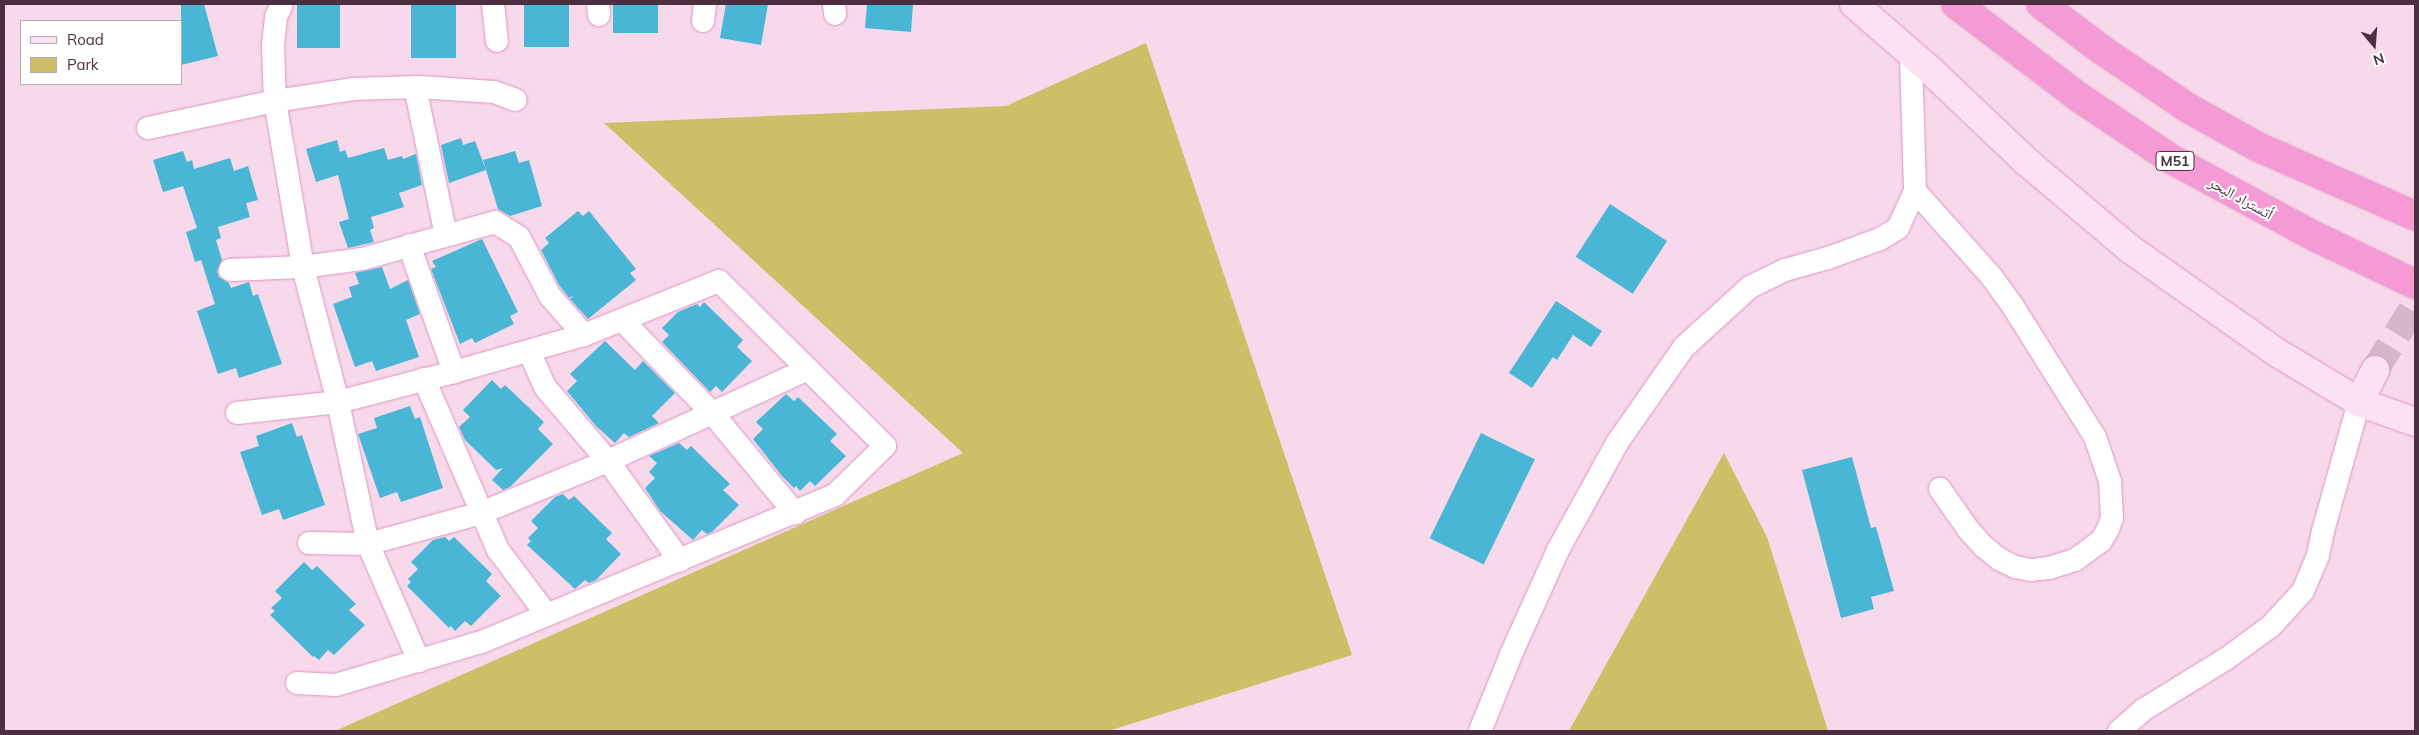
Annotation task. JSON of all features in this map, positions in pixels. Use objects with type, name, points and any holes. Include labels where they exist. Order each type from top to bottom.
[{"type":"highway","name":"أتستراد البحر","points":[[1956,4],[2077,96],[2171,159],[2314,236],[2415,284]]},
{"type":"highway","points":[[2041,4],[2102,50],[2188,108],[2258,147],[2415,216]]},
{"type":"street","points":[[282,4],[276,17],[273,45],[275,101],[303,267],[338,402],[368,544],[419,660]]},
{"type":"street","points":[[493,4],[496,41]]},
{"type":"street","points":[[1854,4],[1911,53],[2027,162],[2130,249],[2276,352],[2359,402],[2415,422]]},
{"type":"street","points":[[1480,731],[1512,652],[1558,550],[1617,443],[1684,347],[1750,287],[1785,270],[1828,258],[1880,240],[1898,228],[1915,191],[1911,53]]},
{"type":"street","points":[[415,87],[446,235]]},
{"type":"street","points":[[148,128],[275,101],[353,88],[415,87],[494,92],[516,100]]},
{"type":"street","points":[[1915,191],[1991,276],[2014,308],[2095,436],[2110,481],[2112,518],[2108,530],[2101,541],[2075,560],[2061,566],[2031,570],[1999,559],[1984,547],[1968,529],[1940,489]]},
{"type":"street","points":[[230,270],[303,267],[362,259],[494,222],[519,236],[550,296],[584,334]]},
{"type":"street","points":[[409,245],[454,372]]},
{"type":"street","points":[[237,413],[338,402],[454,372],[584,334],[719,281],[885,446],[835,495],[680,561],[481,642],[336,685],[297,684]]},
{"type":"street","points":[[622,320],[713,414],[795,513]]},
{"type":"street","points":[[529,351],[545,387],[608,461],[680,561]]},
{"type":"street","points":[[309,543],[368,544],[481,512],[608,461],[808,369]]},
{"type":"street","points":[[2119,731],[2143,710],[2226,658],[2271,626],[2303,591],[2318,556],[2323,530],[2359,402],[2375,370]]},
{"type":"street","points":[[424,380],[498,550],[547,615]]},
{"type":"green space","points":[[1146,43],[1352,655],[1108,731],[335,731],[963,453],[604,123],[1006,106]]},
{"type":"green space","points":[[1724,453],[1767,537],[1828,731],[1569,731]]},
{"type":"building","points":[[181,4],[204,4],[218,56],[182,65]]},
{"type":"building","points":[[297,4],[340,4],[340,48],[297,48]]},
{"type":"building","points":[[411,4],[456,4],[456,58],[411,58]]},
{"type":"building","points":[[524,4],[569,4],[569,47],[524,47]]},
{"type":"building","points":[[613,4],[658,4],[658,33],[613,33]]},
{"type":"building","points":[[726,4],[768,4],[761,45],[720,38]]},
{"type":"building","points":[[867,4],[913,4],[911,32],[865,28]]},
{"type":"building","points":[[461,138],[463,145],[475,141],[486,170],[449,183],[441,145]]},
{"type":"building","points":[[337,140],[340,152],[345,150],[348,158],[384,148],[388,160],[402,156],[403,159],[416,154],[422,185],[399,193],[404,207],[371,217],[374,228],[370,230],[374,242],[348,248],[339,222],[349,219],[338,175],[316,182],[306,149]]},
{"type":"building","points":[[183,151],[187,162],[192,160],[194,169],[230,158],[234,171],[248,166],[258,200],[246,203],[250,217],[218,227],[221,238],[216,240],[222,260],[217,271],[219,277],[229,283],[231,288],[249,282],[253,296],[258,294],[282,364],[239,378],[236,368],[218,374],[197,311],[215,304],[201,260],[195,262],[186,232],[197,228],[183,186],[163,192],[153,160]]},
{"type":"building","points":[[515,151],[519,163],[529,160],[542,206],[510,216],[498,209],[483,160]]},
{"type":"building","points":[[1610,204],[1667,241],[1633,294],[1576,257]]},
{"type":"building","points":[[578,211],[583,216],[589,211],[636,269],[630,273],[636,280],[588,319],[570,299],[574,295],[569,298],[559,285],[541,250],[549,243],[545,238]]},
{"type":"building","points":[[482,239],[518,312],[510,316],[514,324],[475,343],[472,338],[460,344],[431,269],[436,267],[432,261]]},
{"type":"building","points":[[382,267],[390,289],[408,280],[420,314],[406,320],[419,357],[376,371],[372,361],[355,367],[333,304],[352,297],[349,287],[359,284],[355,273]]},
{"type":"building","points":[[1556,301],[1602,331],[1591,347],[1573,335],[1557,360],[1553,357],[1532,388],[1509,373]]},
{"type":"building","points":[[704,302],[743,340],[737,347],[752,361],[722,392],[716,386],[710,392],[662,342],[669,335],[662,328],[678,312],[697,304],[700,307]]},
{"type":"building","points":[[605,341],[635,370],[643,361],[675,393],[652,416],[659,423],[629,437],[624,433],[615,443],[596,426],[567,391],[577,381],[570,374]]},
{"type":"building","points":[[492,380],[501,389],[505,385],[544,422],[538,429],[553,444],[510,487],[503,490],[492,480],[503,468],[496,470],[465,440],[459,427],[470,417],[463,410]]},
{"type":"building","points":[[786,394],[794,401],[798,397],[837,434],[830,441],[846,456],[815,486],[810,481],[800,491],[796,486],[794,488],[782,476],[753,439],[763,429],[756,422]]},
{"type":"building","points":[[410,406],[415,419],[420,417],[443,488],[401,502],[397,492],[380,498],[358,434],[377,428],[374,418]]},
{"type":"building","points":[[292,423],[297,437],[302,435],[325,505],[283,520],[279,509],[262,515],[240,452],[259,446],[256,436]]},
{"type":"building","points":[[1481,433],[1535,459],[1484,564],[1430,538]]},
{"type":"building","points":[[679,443],[687,450],[691,446],[730,484],[723,490],[739,505],[712,532],[707,534],[702,530],[693,540],[660,511],[645,488],[655,478],[649,472],[657,463],[649,456]]},
{"type":"building","points":[[1852,457],[1871,528],[1876,527],[1894,591],[1871,597],[1874,609],[1841,618],[1802,470]]},
{"type":"building","points":[[563,494],[569,500],[574,496],[612,533],[606,539],[621,554],[596,580],[589,583],[585,580],[575,589],[527,545],[531,541],[528,538],[538,528],[531,521],[555,497]]},
{"type":"building","points":[[445,537],[449,541],[454,537],[492,574],[486,581],[501,596],[471,626],[465,621],[455,631],[451,626],[449,628],[407,586],[411,582],[408,579],[418,569],[411,562],[433,540]]},
{"type":"building","points":[[304,562],[312,570],[317,566],[356,604],[349,610],[365,625],[334,655],[328,650],[319,660],[313,657],[270,615],[275,611],[271,608],[282,598],[275,591]]},
{"type":"tunnel","points":[[2375,370],[2415,305]]}]
